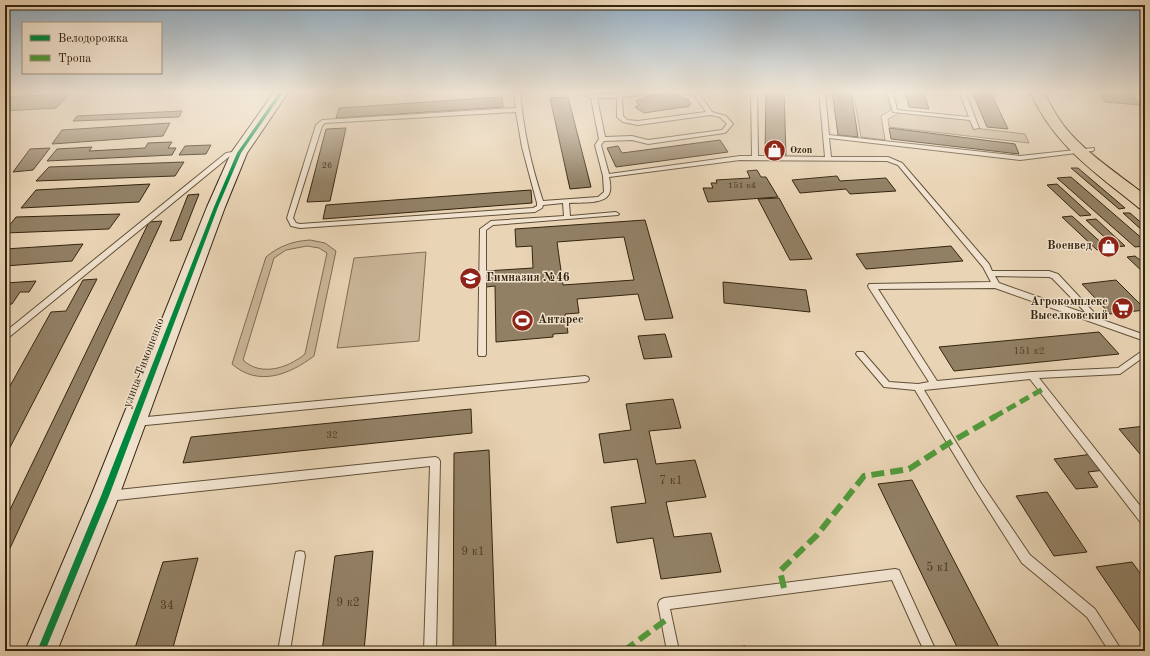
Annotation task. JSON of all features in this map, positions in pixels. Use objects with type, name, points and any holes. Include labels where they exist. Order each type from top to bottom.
[{"type":"main road","points":[[1054,122],[1145,204]]},
{"type":"main road","points":[[1065,122],[1086,150],[1145,193]]},
{"type":"street","name":"улица Тимошенко","points":[[41,651],[105,496],[216,207],[239,153],[261,122]]},
{"type":"lane","points":[[323,122],[319,125],[290,218],[293,224],[300,226],[535,210],[540,207],[540,203],[528,166],[520,122]]},
{"type":"lane","points":[[540,203],[599,198],[605,196],[608,191],[606,176],[598,146],[602,139],[599,122]]},
{"type":"lane","points":[[629,122],[638,123],[648,122]]},
{"type":"lane","points":[[602,139],[632,138],[648,142],[724,131],[730,124],[728,122]]},
{"type":"lane","points":[[754,122],[755,158]]},
{"type":"lane","points":[[825,122],[828,159]]},
{"type":"lane","points":[[974,122],[976,128]]},
{"type":"lane","points":[[826,136],[1020,158],[1086,150]]},
{"type":"lane","points":[[5,336],[228,154],[239,153]]},
{"type":"lane","points":[[606,176],[740,158],[888,159],[900,164],[986,266],[996,285]]},
{"type":"lane","points":[[566,201],[567,218]]},
{"type":"lane","points":[[482,354],[483,229],[491,224],[616,214]]},
{"type":"lane","points":[[990,273],[1050,274],[1055,276],[1098,321]]},
{"type":"lane","points":[[935,385],[872,286],[996,285],[1145,338]]},
{"type":"lane","points":[[860,354],[888,385],[918,387],[1032,375],[1120,371],[1145,352]]},
{"type":"lane","points":[[1032,375],[1145,520]]},
{"type":"lane","points":[[133,422],[585,379]]},
{"type":"lane","points":[[918,387],[978,486],[1026,560],[1091,613],[1116,651]]},
{"type":"lane","points":[[105,496],[436,461],[430,651]]},
{"type":"lane","points":[[284,651],[300,556]]},
{"type":"lane","points":[[674,651],[664,604],[895,574],[930,651]]},
{"type":"shaded area","points":[[858,122],[882,122],[885,140],[861,137]]},
{"type":"shaded area","points":[[888,122],[971,122],[974,128],[1025,134],[1029,143],[889,127]]},
{"type":"shaded area","points":[[310,240],[325,243],[336,251],[314,356],[284,373],[273,376],[263,377],[242,371],[232,364],[266,257],[281,247]],"holes":[[[307,246],[319,248],[327,253],[305,354],[283,367],[274,369],[258,368],[250,365],[243,360],[274,258],[286,250]]]},
{"type":"shaded area","points":[[426,252],[419,341],[337,348],[354,258]]},
{"type":"building","points":[[555,122],[574,122],[591,187],[570,189]]},
{"type":"building","points":[[766,122],[785,122],[786,155],[765,153]]},
{"type":"building","points":[[836,122],[856,122],[858,137],[838,135]]},
{"type":"building","points":[[985,122],[1005,122],[1008,129],[987,127]]},
{"type":"building","points":[[170,123],[163,136],[52,144],[62,130]]},
{"type":"building","points":[[346,128],[330,201],[307,202],[326,129]]},
{"type":"building","points":[[889,128],[1015,144],[1019,154],[891,139]]},
{"type":"building","points":[[720,140],[728,152],[616,167],[607,148],[618,146],[622,153]]},
{"type":"building","points":[[172,142],[168,148],[176,148],[172,155],[47,161],[57,149],[92,147],[89,151],[145,148],[148,143]]},
{"type":"building","points":[[211,145],[206,154],[179,155],[185,146]]},
{"type":"building","points":[[50,148],[33,170],[13,172],[30,149]]},
{"type":"building","points":[[184,162],[175,176],[36,181],[49,167]]},
{"type":"building","points":[[1071,168],[1078,168],[1125,208],[1119,209]]},
{"type":"building","points":[[757,170],[761,177],[766,177],[778,197],[708,202],[703,188],[713,188],[711,183],[717,183],[716,180],[750,178],[747,171]]},
{"type":"building","points":[[837,176],[840,181],[886,178],[896,191],[850,194],[846,189],[800,193],[792,180]]},
{"type":"building","points":[[1071,177],[1145,241],[1145,246],[1135,247],[1057,178]]},
{"type":"building","points":[[150,184],[139,202],[21,208],[36,190]]},
{"type":"building","points":[[1057,184],[1091,215],[1080,216],[1047,185]]},
{"type":"building","points":[[531,190],[532,203],[323,219],[326,205]]},
{"type":"building","points":[[199,194],[181,240],[170,241],[188,195]]},
{"type":"building","points":[[779,198],[812,259],[790,260],[758,199]]},
{"type":"building","points":[[1123,213],[1130,213],[1145,226],[1145,233]]},
{"type":"building","points":[[120,214],[109,229],[5,233],[16,217]]},
{"type":"building","points":[[1072,216],[1107,248],[1097,250],[1062,217]]},
{"type":"building","points":[[1096,219],[1125,246],[1115,247],[1086,220]]},
{"type":"building","points":[[645,220],[673,318],[645,320],[638,294],[577,299],[579,313],[565,314],[568,333],[553,334],[553,337],[496,342],[495,286],[486,287],[486,271],[533,268],[532,246],[516,247],[515,229]],"holes":[[[624,237],[634,280],[563,285],[557,242]]]},
{"type":"building","points":[[162,221],[5,559],[5,520],[149,222]]},
{"type":"building","points":[[83,244],[72,261],[5,266],[5,249]]},
{"type":"building","points":[[951,246],[963,261],[866,269],[856,254]]},
{"type":"building","points":[[1135,256],[1145,264],[1145,274],[1127,257]]},
{"type":"building","points":[[97,279],[5,457],[5,395],[51,312],[66,311],[83,280]]},
{"type":"building","points":[[1116,280],[1145,310],[1110,314],[1082,284]]},
{"type":"building","points":[[36,281],[29,292],[20,292],[12,304],[5,305],[5,283]]},
{"type":"building","points":[[723,282],[806,290],[810,312],[724,303]]},
{"type":"building","points":[[1099,332],[1119,354],[954,371],[939,347]]},
{"type":"building","points":[[665,334],[672,357],[644,359],[638,336]]},
{"type":"building","points":[[673,399],[681,428],[649,431],[656,464],[695,460],[706,497],[666,502],[674,537],[711,533],[721,572],[661,579],[653,538],[617,543],[611,507],[646,503],[637,459],[604,463],[599,434],[631,430],[626,404]]},
{"type":"building","points":[[471,409],[472,433],[183,463],[191,437]]},
{"type":"building","points":[[1145,426],[1145,460],[1119,429]]},
{"type":"building","points":[[489,450],[496,651],[453,651],[454,453]]},
{"type":"building","points":[[1093,454],[1105,470],[1088,472],[1098,487],[1076,489],[1054,459]]},
{"type":"building","points":[[912,480],[1001,651],[959,651],[878,484]]},
{"type":"building","points":[[1047,492],[1087,552],[1054,556],[1016,496]]},
{"type":"building","points":[[373,551],[364,651],[322,651],[335,556]]},
{"type":"building","points":[[198,558],[172,651],[134,651],[163,562]]},
{"type":"building","points":[[1132,562],[1145,580],[1145,639],[1096,567]]},
{"type":"building","points":[[745,646],[746,651],[712,651]]},
{"type":"marked path","points":[[784,588],[780,571],[817,535],[864,476],[909,469],[951,442],[1043,389]]},
{"type":"marked path","points":[[624,651],[667,619]]},
{"type":"cycle path","points":[[41,651],[105,496],[216,207],[239,153],[261,122]]},
{"type":"place","name":"Ozon","points":[[774,150]]},
{"type":"place","name":"Военвед","points":[[1108,246]]},
{"type":"place","name":"Гимназия №46","points":[[470,278]]},
{"type":"place","name":"Агрокомплекс Выселковский","points":[[1123,309]]},
{"type":"place","name":"Антарес","points":[[523,320]]}]
